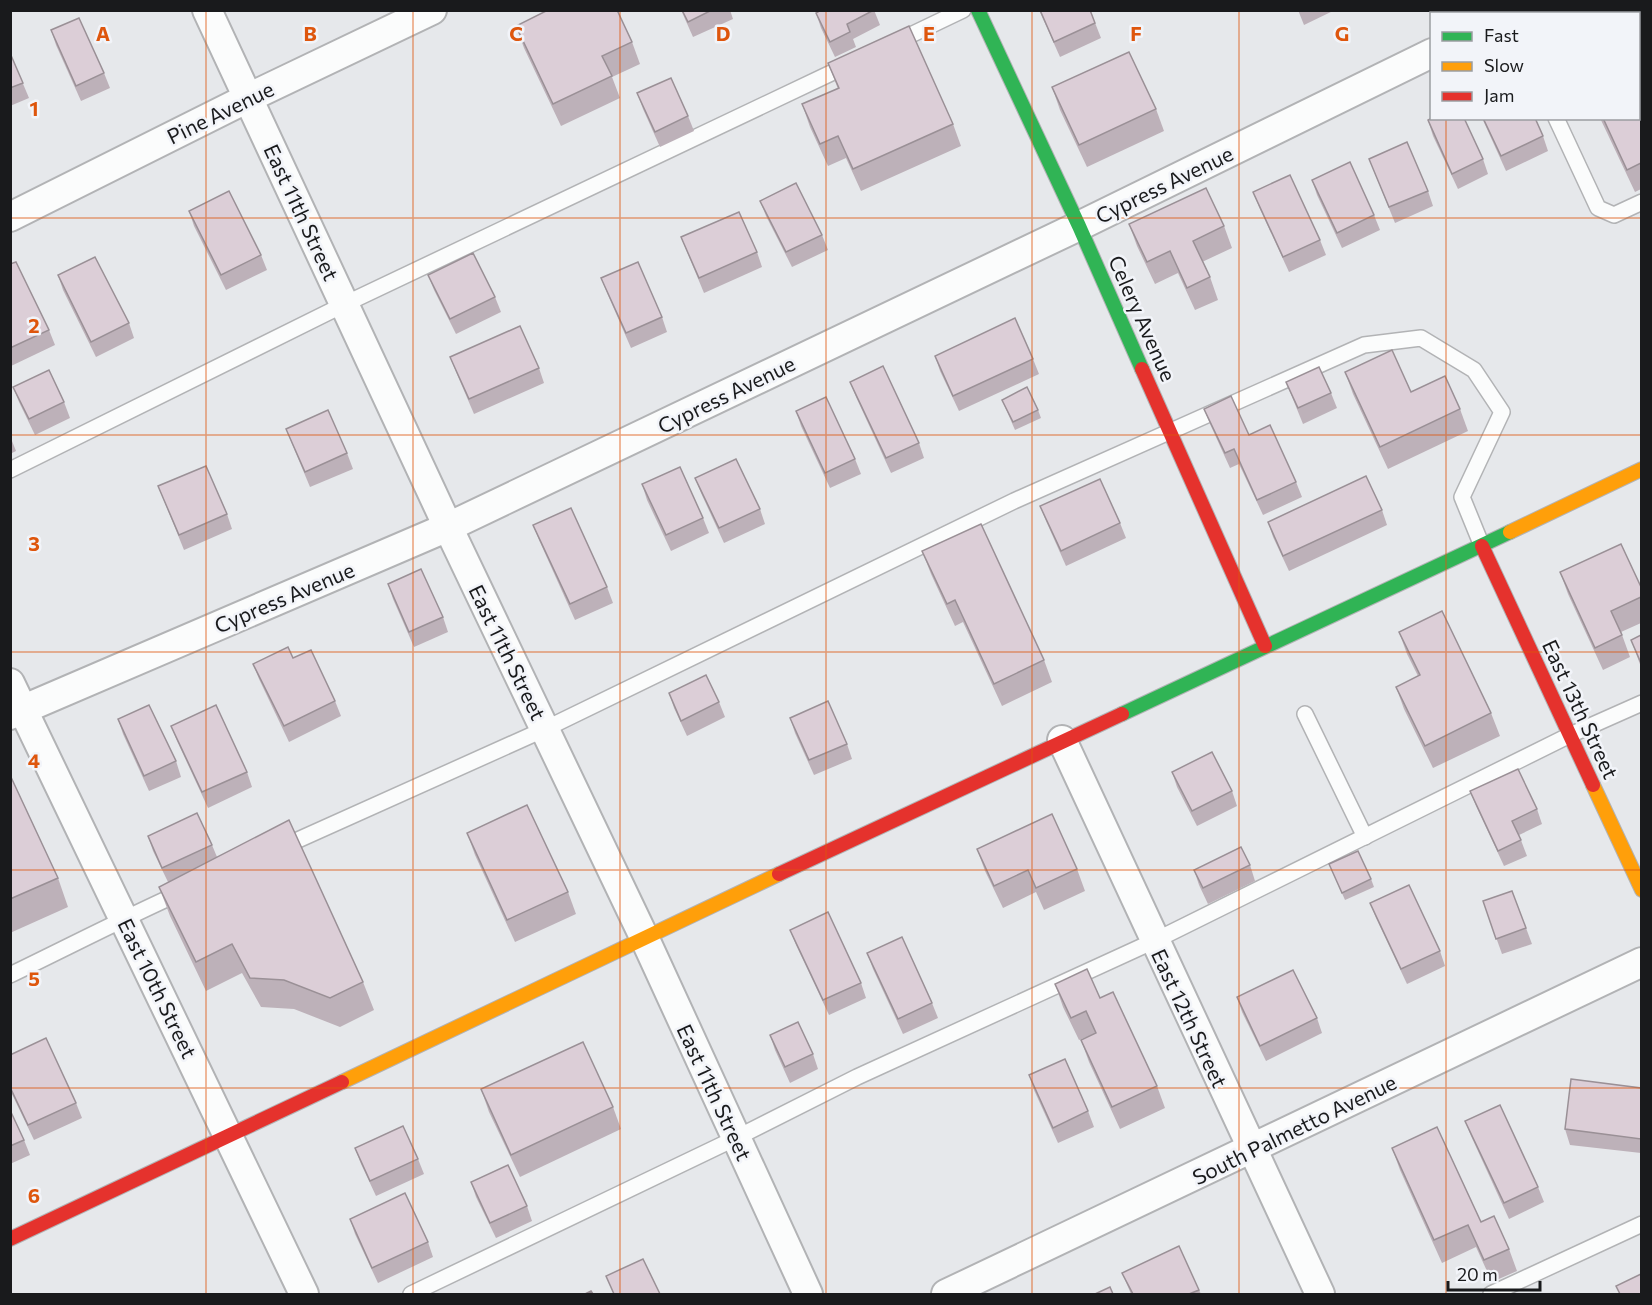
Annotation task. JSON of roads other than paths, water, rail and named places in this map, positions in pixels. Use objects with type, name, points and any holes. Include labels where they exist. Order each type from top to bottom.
[{"type":"main road","name":"Celery Avenue","points":[[978,10],[1079,226],[1265,646]]},
{"type":"main road","points":[[10,1239],[230,1137],[644,937],[1482,546],[1641,469]]},
{"type":"main road","name":"East 13th Street","points":[[1482,546],[1641,890]]},
{"type":"street","name":"East 11th Street","points":[[207,10],[448,527],[644,937],[808,1294]]},
{"type":"street","name":"Pine Avenue","points":[[10,217],[248,98],[432,10]]},
{"type":"street","name":"Cypress Avenue","points":[[17,712],[448,527],[1079,226],[1430,53]]},
{"type":"street","name":"East 10th Street","points":[[10,682],[17,712],[124,918],[304,1294]]},
{"type":"street","name":"East 12th Street","points":[[1062,740],[1320,1294]]},
{"type":"street","name":"South Palmetto Avenue","points":[[946,1294],[1641,962]]},
{"type":"lane","points":[[878,51],[963,10]]},
{"type":"lane","points":[[10,470],[345,304],[856,61]]},
{"type":"lane","points":[[1557,120],[1599,208],[1614,214],[1641,202]]},
{"type":"lane","points":[[264,855],[544,729],[1014,501],[1364,345],[1421,338],[1474,370],[1502,412],[1462,496],[1482,546]]},
{"type":"lane","points":[[411,1294],[736,1138],[857,1077],[1154,941],[1570,735],[1641,703]]},
{"type":"lane","points":[[1305,714],[1365,837]]},
{"type":"lane","points":[[10,975],[124,918],[199,884]]},
{"type":"lane","points":[[1491,1294],[1641,1224]]}]
